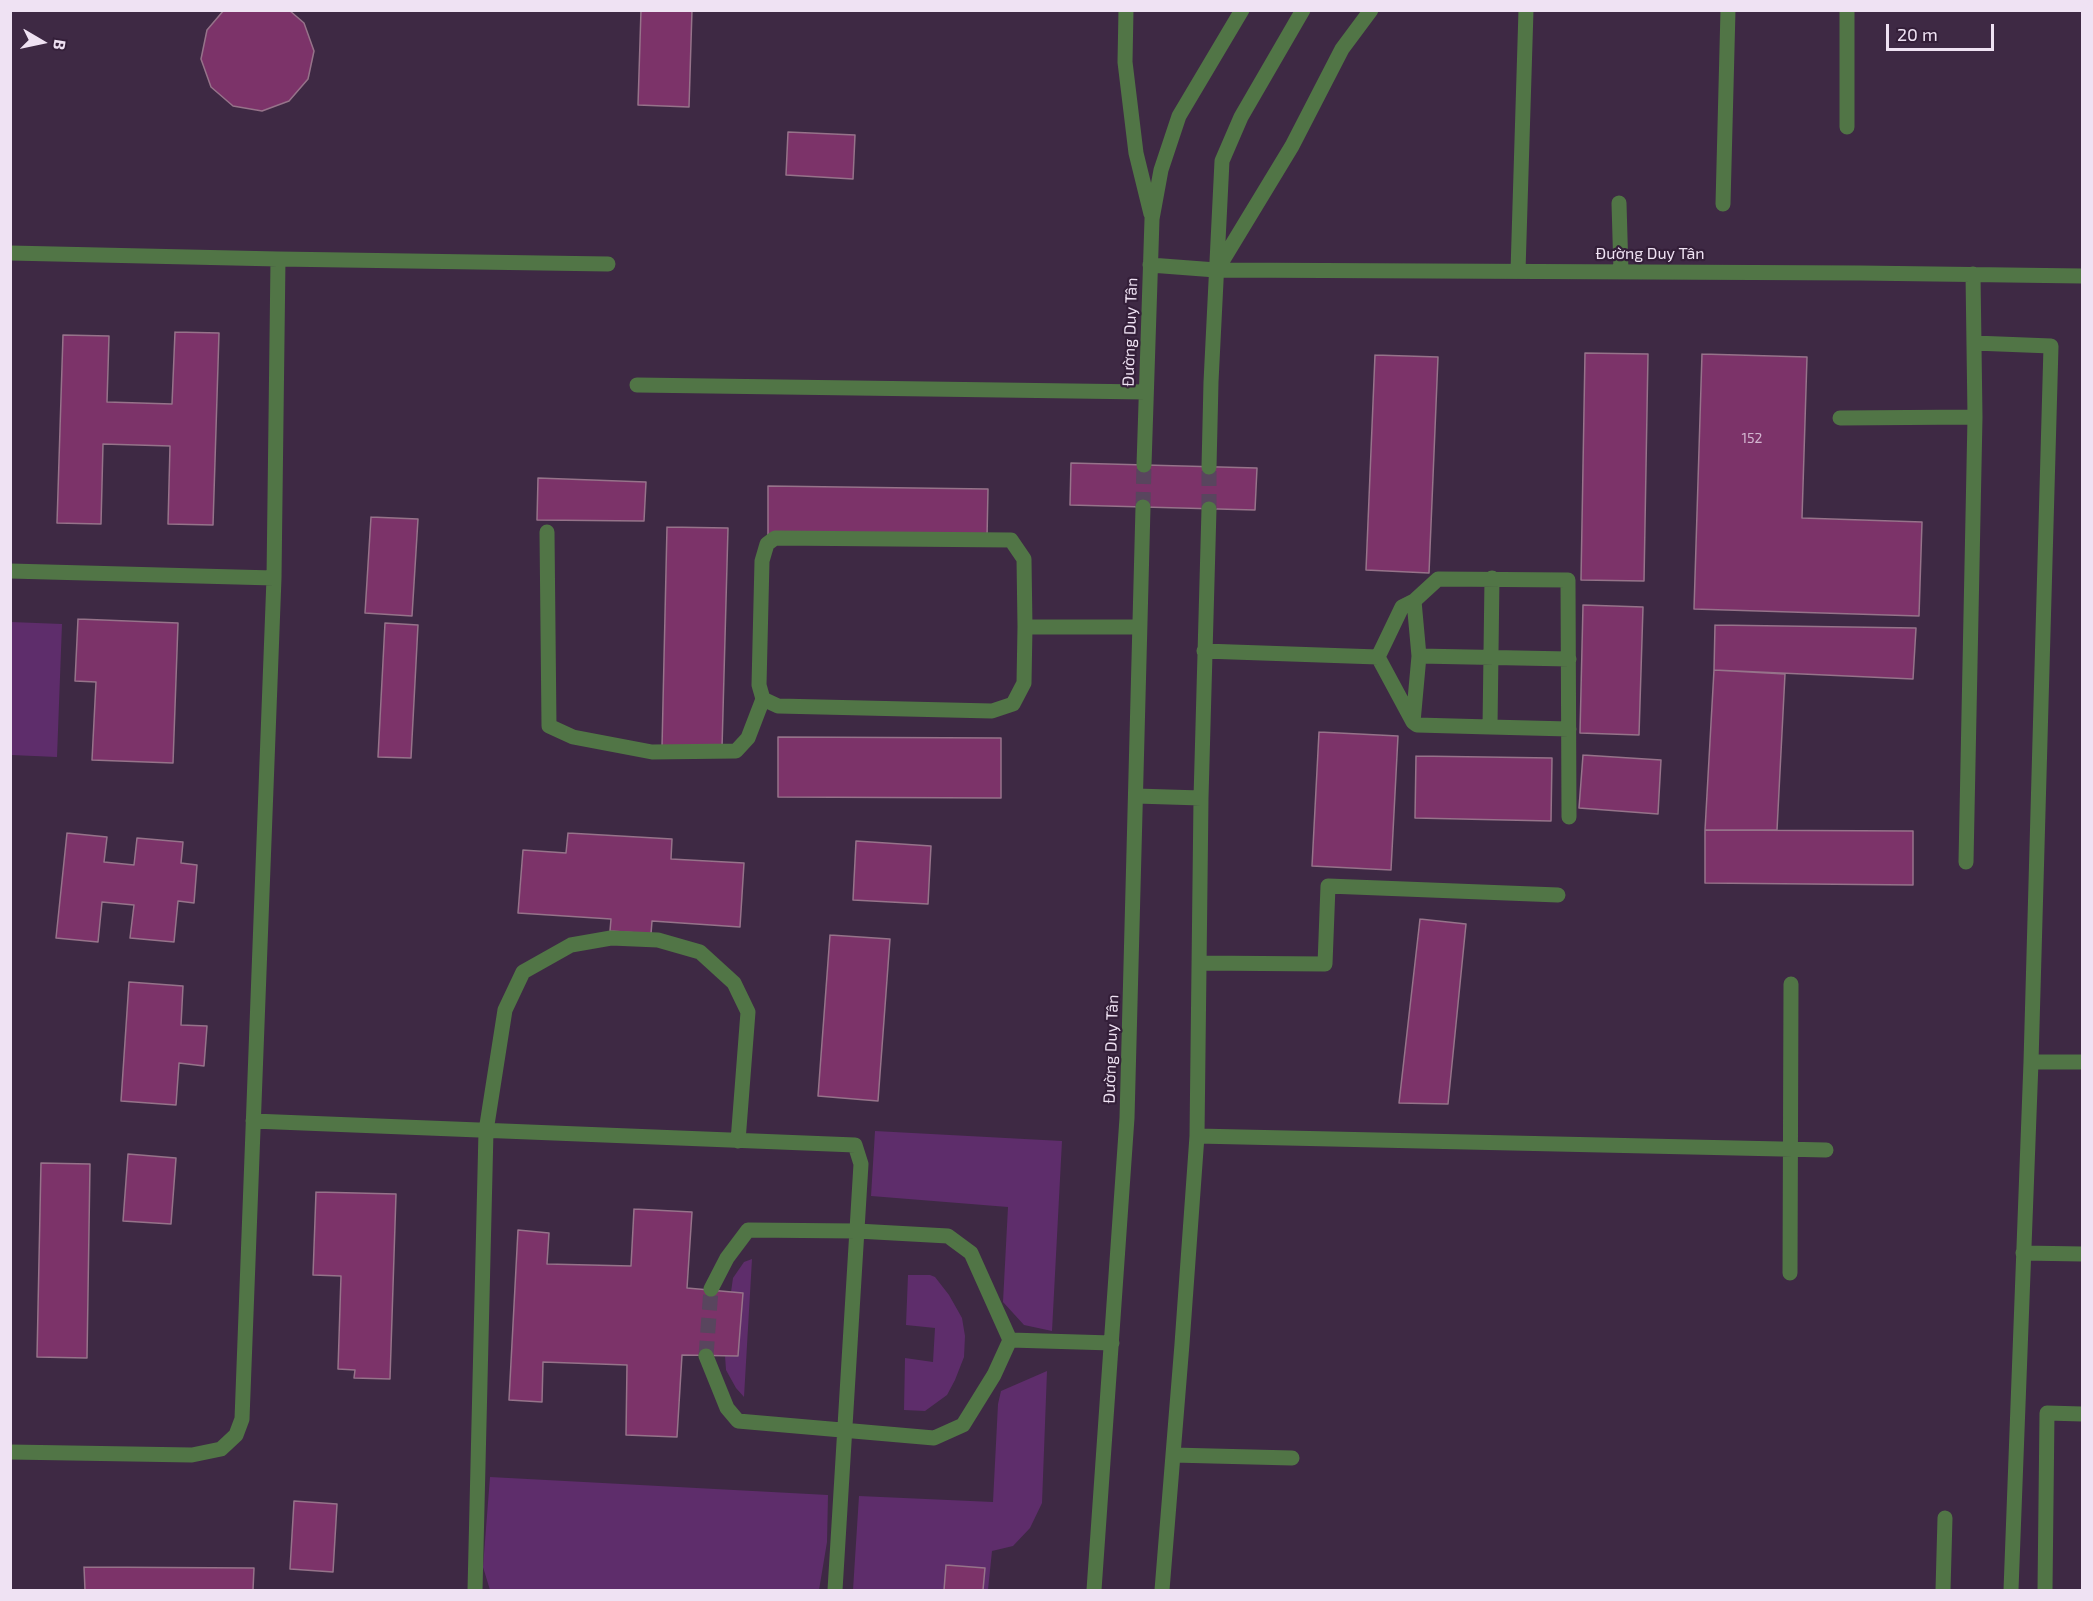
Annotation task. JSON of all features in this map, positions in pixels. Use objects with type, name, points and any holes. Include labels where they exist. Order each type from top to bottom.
[{"type":"street","points":[[1126,10],[1125,62],[1133,130],[1136,153],[1152,219]]},
{"type":"street","points":[[1150,265],[1152,219],[1161,170],[1179,116],[1242,10]]},
{"type":"street","points":[[1209,467],[1222,161],[1240,117],[1303,10]]},
{"type":"street","points":[[1216,270],[1292,146],[1342,48],[1371,10]]},
{"type":"street","points":[[1518,271],[1526,10]]},
{"type":"street","points":[[1723,204],[1728,10]]},
{"type":"street","points":[[1847,10],[1847,127]]},
{"type":"street","points":[[1619,202],[1621,272]]},
{"type":"street","points":[[10,253],[278,260],[608,264]]},
{"type":"street","points":[[10,1452],[192,1455],[221,1449],[236,1435],[242,1419],[274,578],[278,260]]},
{"type":"street","name":"Đường Duy Tân","points":[[1144,465],[1150,265],[1216,270],[2082,276]]},
{"type":"street","points":[[1966,862],[1975,417],[1974,274]]},
{"type":"street","points":[[1974,343],[2051,346],[2031,1062],[2011,1590]]},
{"type":"street","points":[[637,385],[1146,392]]},
{"type":"street","points":[[1840,418],[1975,417]]},
{"type":"street","name":"Đường Duy Tân","points":[[1094,1590],[1127,1118],[1143,507]]},
{"type":"street","points":[[1162,1590],[1197,1136],[1201,798],[1209,509]]},
{"type":"street","points":[[547,532],[549,726],[573,737],[652,752],[736,751],[748,738],[763,699],[759,685],[762,561],[767,544],[776,538],[1011,540],[1024,559],[1024,683],[1013,704],[992,711],[778,706],[763,699]]},
{"type":"street","points":[[10,571],[274,578]]},
{"type":"street","points":[[1490,726],[1492,578]]},
{"type":"street","points":[[1378,657],[1402,607],[1414,601],[1437,579],[1568,580],[1569,817]]},
{"type":"street","points":[[1413,722],[1419,656],[1414,601]]},
{"type":"street","points":[[1025,627],[1139,627]]},
{"type":"street","points":[[1204,651],[1378,657]]},
{"type":"street","points":[[1419,656],[1569,658]]},
{"type":"street","points":[[1378,657],[1417,726],[1569,729]]},
{"type":"street","points":[[1136,796],[1201,798]]},
{"type":"street","points":[[1199,963],[1325,964],[1328,886],[1558,895]]},
{"type":"street","points":[[475,1590],[486,1131],[505,1010],[524,972],[571,945],[611,938],[658,940],[700,952],[734,983],[748,1012],[738,1141]]},
{"type":"street","points":[[1790,1273],[1791,984]]},
{"type":"street","points":[[2031,1062],[2082,1062]]},
{"type":"street","points":[[253,1120],[855,1145],[861,1164],[835,1590]]},
{"type":"street","points":[[1197,1136],[1826,1150]]},
{"type":"street","points":[[706,1356],[727,1408],[738,1420],[934,1438],[963,1425],[994,1375],[1010,1340],[971,1253],[948,1236],[857,1231],[748,1230],[727,1258],[711,1289]]},
{"type":"street","points":[[2023,1253],[2082,1254]]},
{"type":"street","points":[[1010,1340],[1112,1343]]},
{"type":"street","points":[[2045,1590],[2047,1413],[2082,1414]]},
{"type":"street","points":[[1173,1455],[1292,1458]]},
{"type":"street","points":[[1943,1590],[1945,1518]]},
{"type":"shaded area","points":[[11,622],[62,624],[57,757],[11,755]]},
{"type":"shaded area","points":[[875,1131],[1062,1141],[1052,1331],[1024,1325],[1003,1302],[1008,1207],[871,1196]]},
{"type":"shaded area","points":[[752,1259],[744,1397],[726,1370],[724,1341],[733,1278],[744,1262]]},
{"type":"shaded area","points":[[908,1275],[935,1277],[962,1318],[965,1336],[964,1357],[947,1395],[925,1411],[904,1410],[905,1358],[933,1362],[935,1328],[906,1325]]},
{"type":"shaded area","points":[[1047,1371],[1042,1503],[1030,1528],[1013,1546],[992,1551],[988,1590],[853,1590],[859,1496],[993,1502],[998,1404],[1001,1391]]},
{"type":"shaded area","points":[[490,1477],[828,1495],[827,1542],[819,1590],[490,1590],[483,1567]]},
{"type":"building","points":[[224,10],[289,10],[304,23],[314,51],[308,79],[289,101],[262,111],[233,106],[211,87],[201,59],[207,30]]},
{"type":"building","points":[[641,10],[692,10],[689,107],[638,105]]},
{"type":"building","points":[[788,132],[855,135],[853,179],[786,175]]},
{"type":"building","points":[[175,332],[219,333],[213,525],[168,524],[170,446],[103,444],[101,524],[57,523],[63,335],[109,336],[107,402],[172,404]]},
{"type":"building","points":[[1585,353],[1648,354],[1644,581],[1581,580]]},
{"type":"building","points":[[1702,354],[1807,357],[1802,518],[1922,522],[1919,616],[1694,609]]},
{"type":"building","points":[[1375,355],[1438,357],[1429,573],[1366,570]]},
{"type":"building","points":[[1071,463],[1257,468],[1255,510],[1070,505]]},
{"type":"building","points":[[538,478],[646,482],[644,521],[537,520]]},
{"type":"building","points":[[768,486],[988,489],[987,538],[768,535]]},
{"type":"building","points":[[371,517],[418,519],[412,616],[365,613]]},
{"type":"building","points":[[667,527],[728,528],[722,748],[662,747]]},
{"type":"building","points":[[1583,605],[1643,607],[1639,735],[1580,733]]},
{"type":"building","points":[[78,619],[178,623],[173,763],[92,760],[96,682],[75,681]]},
{"type":"building","points":[[385,623],[418,625],[411,758],[378,757]]},
{"type":"building","points":[[1715,625],[1916,628],[1913,679],[1714,670]]},
{"type":"building","points":[[1714,670],[1785,674],[1777,830],[1705,830]]},
{"type":"building","points":[[1319,732],[1398,736],[1391,870],[1312,866]]},
{"type":"building","points":[[778,737],[1001,738],[1001,798],[778,797]]},
{"type":"building","points":[[1583,755],[1661,760],[1658,814],[1579,808]]},
{"type":"building","points":[[1416,756],[1552,758],[1551,821],[1415,818]]},
{"type":"building","points":[[1705,830],[1913,831],[1913,885],[1705,883]]},
{"type":"building","points":[[67,833],[107,837],[104,862],[134,865],[137,838],[183,842],[181,863],[197,865],[194,903],[178,901],[174,942],[130,938],[134,905],[102,902],[98,942],[56,938]]},
{"type":"building","points":[[568,833],[672,839],[671,859],[744,863],[740,927],[652,921],[651,934],[610,931],[611,919],[518,913],[523,850],[566,853]]},
{"type":"building","points":[[856,841],[931,846],[928,904],[853,900]]},
{"type":"building","points":[[1420,919],[1466,924],[1448,1104],[1399,1103]]},
{"type":"building","points":[[830,935],[890,939],[878,1101],[818,1096]]},
{"type":"building","points":[[129,982],[183,986],[181,1025],[207,1026],[204,1066],[179,1063],[176,1105],[121,1101]]},
{"type":"building","points":[[128,1154],[176,1158],[171,1224],[123,1221]]},
{"type":"building","points":[[41,1163],[90,1164],[87,1358],[37,1357]]},
{"type":"building","points":[[316,1192],[396,1194],[390,1379],[354,1378],[355,1370],[338,1369],[341,1276],[313,1275]]},
{"type":"building","points":[[634,1209],[692,1212],[687,1288],[743,1293],[738,1356],[682,1355],[677,1437],[626,1435],[627,1365],[543,1362],[542,1402],[509,1400],[518,1230],[549,1233],[547,1264],[631,1266]]},
{"type":"building","points":[[294,1501],[337,1504],[333,1572],[290,1569]]},
{"type":"building","points":[[946,1565],[985,1568],[983,1590],[944,1590]]},
{"type":"building","points":[[84,1567],[254,1568],[253,1590],[85,1590]]},
{"type":"tunnel","points":[[1143,507],[1144,465]]},
{"type":"tunnel","points":[[1209,467],[1209,509]]},
{"type":"tunnel","points":[[706,1356],[711,1289]]}]
